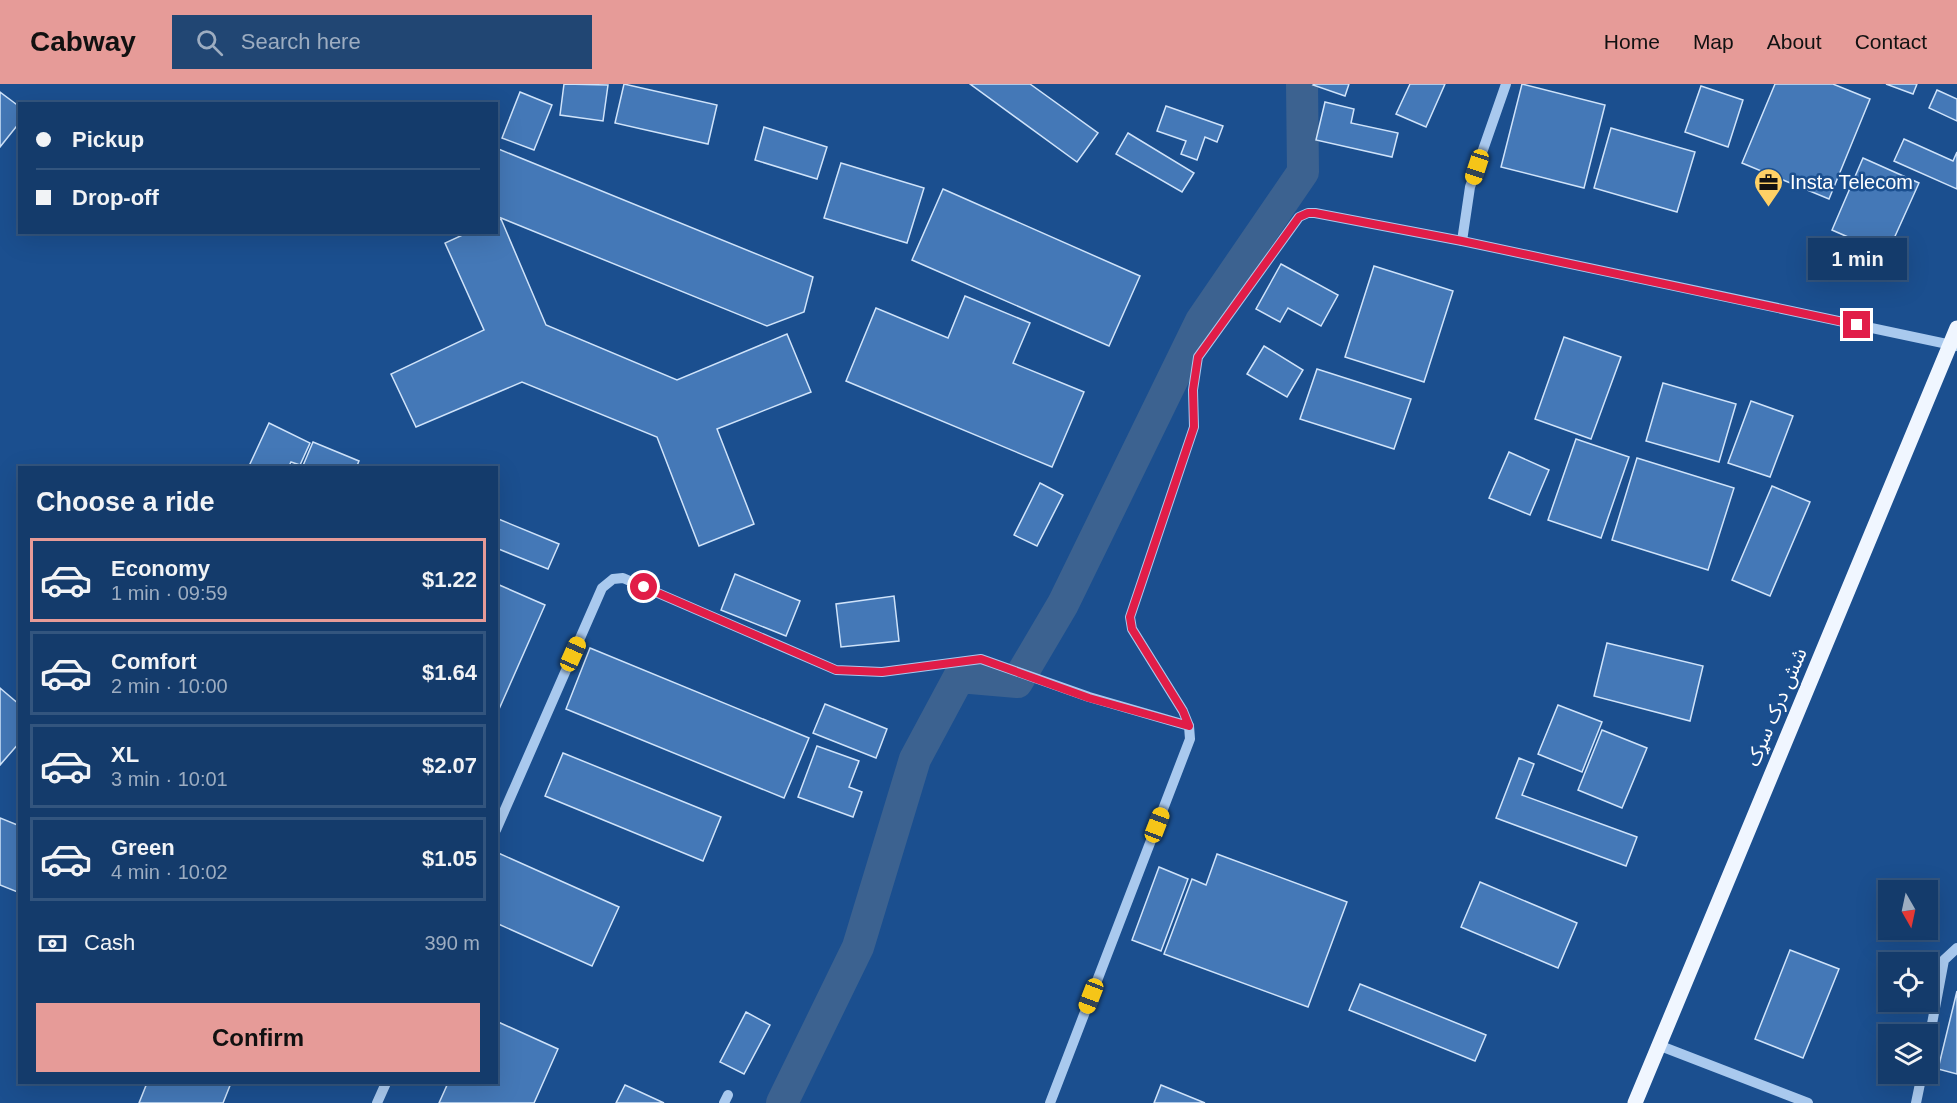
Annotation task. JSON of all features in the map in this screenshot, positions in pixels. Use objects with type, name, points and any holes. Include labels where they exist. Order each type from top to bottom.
[{"type":"main road","name":"شش درک سړک","points":[[1635,1103],[1953,346],[1957,328]]},
{"type":"street","points":[[1462,241],[1470,188],[1506,84]]},
{"type":"street","points":[[1050,1103],[1190,739],[1189,726],[1183,711],[1132,629],[1130,617],[1194,427],[1193,390],[1198,357],[1299,217],[1315,213],[1462,241],[1953,346]]},
{"type":"street","points":[[498,825],[602,588],[613,579],[623,578],[836,670],[882,672],[981,659],[1089,698],[1189,726]]},
{"type":"street","points":[[1932,1024],[1944,960],[1957,948]]},
{"type":"street","points":[[1658,1045],[1808,1103]]},
{"type":"street","points":[[377,1103],[386,1084]]},
{"type":"street","points":[[1916,1103],[1920,1084]]},
{"type":"building","points":[[564,84],[608,85],[603,121],[560,115]]},
{"type":"building","points":[[624,84],[717,105],[708,144],[615,123]]},
{"type":"building","points":[[970,84],[1030,84],[1098,133],[1077,162]]},
{"type":"building","points":[[1314,84],[1349,84],[1345,96]]},
{"type":"building","points":[[1410,84],[1445,84],[1426,127],[1396,114]]},
{"type":"building","points":[[1522,84],[1605,105],[1584,188],[1501,167]]},
{"type":"building","points":[[1775,84],[1833,84],[1870,99],[1829,199],[1742,163]]},
{"type":"building","points":[[1886,84],[1917,84],[1913,94]]},
{"type":"building","points":[[1701,86],[1743,100],[1728,147],[1685,132]]},
{"type":"building","points":[[1937,90],[1957,99],[1957,121],[1929,108]]},
{"type":"building","points":[[0,92],[18,106],[18,124],[0,147]]},
{"type":"building","points":[[520,92],[552,105],[534,150],[502,138]]},
{"type":"building","points":[[1325,102],[1354,109],[1351,123],[1398,133],[1392,157],[1316,140]]},
{"type":"building","points":[[1166,106],[1223,126],[1217,142],[1205,137],[1197,160],[1181,154],[1186,141],[1157,131]]},
{"type":"building","points":[[764,127],[827,147],[817,179],[755,160]]},
{"type":"building","points":[[1611,128],[1695,152],[1677,212],[1594,188]]},
{"type":"building","points":[[1128,133],[1194,173],[1182,192],[1116,154]]},
{"type":"building","points":[[1904,139],[1953,161],[1957,152],[1957,189],[1894,161]]},
{"type":"building","points":[[498,149],[813,277],[804,312],[767,326],[498,217]]},
{"type":"building","points":[[1863,158],[1919,183],[1887,254],[1832,230]]},
{"type":"building","points":[[841,163],[924,188],[907,243],[824,218]]},
{"type":"building","points":[[943,189],[1140,276],[1109,346],[912,260]]},
{"type":"building","points":[[501,219],[546,325],[677,380],[787,334],[811,392],[717,429],[754,524],[699,546],[657,437],[522,382],[416,427],[391,374],[484,330],[445,243],[465,234],[498,234],[498,220]]},
{"type":"building","points":[[1281,264],[1338,295],[1321,326],[1288,308],[1280,322],[1256,309]]},
{"type":"building","points":[[1374,266],[1453,291],[1424,382],[1345,357]]},
{"type":"building","points":[[965,296],[1030,323],[1013,363],[1084,392],[1052,467],[846,381],[876,308],[948,338]]},
{"type":"building","points":[[1564,337],[1621,357],[1591,439],[1535,419]]},
{"type":"building","points":[[1264,346],[1303,370],[1287,397],[1247,374]]},
{"type":"building","points":[[1317,369],[1411,399],[1394,449],[1300,419]]},
{"type":"building","points":[[1663,383],[1736,404],[1719,462],[1646,441]]},
{"type":"building","points":[[1751,401],[1793,416],[1770,477],[1728,463]]},
{"type":"building","points":[[269,423],[310,443],[300,465],[291,462],[289,466],[249,466]]},
{"type":"building","points":[[1576,439],[1629,457],[1601,538],[1548,520]]},
{"type":"building","points":[[313,442],[359,461],[357,466],[303,466]]},
{"type":"building","points":[[1509,452],[1549,470],[1530,515],[1489,498]]},
{"type":"building","points":[[1637,458],[1734,488],[1708,570],[1612,540]]},
{"type":"building","points":[[1040,483],[1063,495],[1037,546],[1014,535]]},
{"type":"building","points":[[1772,486],[1810,502],[1770,596],[1732,580]]},
{"type":"building","points":[[498,519],[559,544],[548,569],[498,549]]},
{"type":"building","points":[[735,574],[800,601],[786,636],[721,610]]},
{"type":"building","points":[[498,584],[545,605],[498,711]]},
{"type":"building","points":[[894,596],[899,641],[841,647],[836,604]]},
{"type":"building","points":[[1607,643],[1703,666],[1690,721],[1594,696]]},
{"type":"building","points":[[590,648],[809,738],[784,798],[566,709]]},
{"type":"building","points":[[0,688],[18,703],[18,744],[0,765]]},
{"type":"building","points":[[825,704],[887,729],[876,758],[813,733]]},
{"type":"building","points":[[1558,705],[1602,722],[1582,772],[1538,754]]},
{"type":"building","points":[[1602,730],[1647,748],[1622,808],[1578,790]]},
{"type":"building","points":[[817,746],[859,761],[849,787],[862,792],[853,817],[798,797]]},
{"type":"building","points":[[563,753],[721,817],[703,861],[545,796]]},
{"type":"building","points":[[1519,758],[1534,764],[1522,795],[1637,837],[1626,866],[1496,818]]},
{"type":"building","points":[[0,818],[18,825],[18,892],[0,885]]},
{"type":"building","points":[[498,853],[619,907],[592,966],[498,924]]},
{"type":"building","points":[[1217,854],[1347,902],[1308,1007],[1164,954],[1192,879],[1206,885]]},
{"type":"building","points":[[1159,867],[1188,879],[1161,951],[1132,940]]},
{"type":"building","points":[[1480,882],[1577,923],[1558,968],[1461,927]]},
{"type":"building","points":[[1790,950],[1839,969],[1803,1058],[1755,1039]]},
{"type":"building","points":[[1360,984],[1486,1035],[1475,1061],[1349,1010]]},
{"type":"building","points":[[1957,991],[1957,1074],[1938,1069]]},
{"type":"building","points":[[746,1012],[770,1025],[744,1074],[720,1062]]},
{"type":"building","points":[[498,1022],[558,1049],[534,1103],[439,1103],[448,1084],[498,1084]]},
{"type":"building","points":[[147,1084],[231,1084],[223,1103],[139,1103]]},
{"type":"building","points":[[625,1085],[664,1103],[616,1103]]},
{"type":"building","points":[[1161,1085],[1205,1103],[1154,1103]]},
{"type":"waterway","points":[[782,1103],[858,947],[915,759],[959,677],[1017,682],[1063,604],[1201,321],[1303,172],[1302,84]]},
{"type":"place","name":"Insta Telecom","points":[[1769,208]]},
{"type":"route","points":[[644,587],[836,670],[882,672],[981,659],[1089,698],[1189,726],[1183,711],[1132,629],[1130,617],[1194,427],[1193,390],[1198,357],[1299,217],[1315,213],[1462,241],[1857,325]]}]
